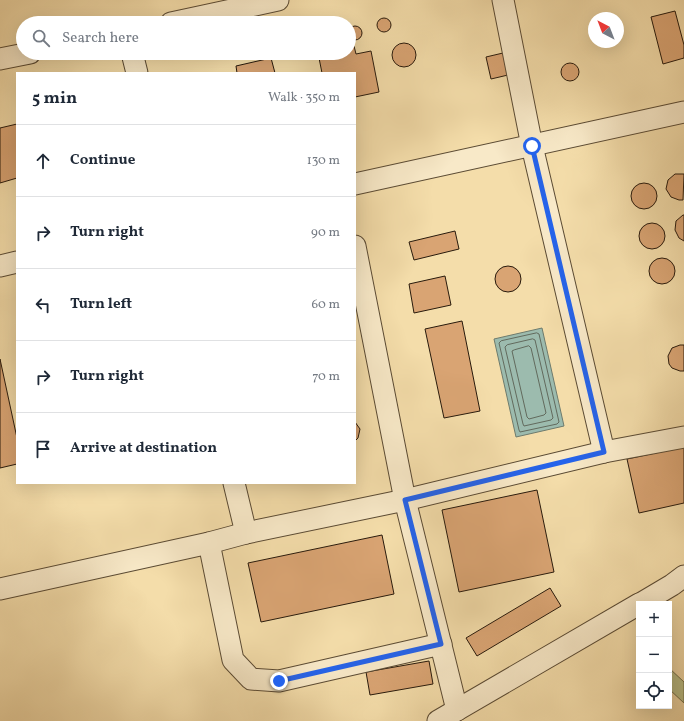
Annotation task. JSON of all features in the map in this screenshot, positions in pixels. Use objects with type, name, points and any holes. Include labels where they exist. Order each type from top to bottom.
[{"type":"street","points":[[204,16],[278,0]]},
{"type":"street","points":[[503,0],[532,146],[604,452]]},
{"type":"street","points":[[0,59],[16,56]]},
{"type":"street","points":[[134,60],[137,72]]},
{"type":"street","points":[[356,184],[684,112]]},
{"type":"street","points":[[356,251],[405,500],[457,710]]},
{"type":"street","points":[[0,266],[16,262]]},
{"type":"street","points":[[0,589],[209,543],[246,533],[405,500],[604,452],[684,437]]},
{"type":"street","points":[[234,484],[246,533]]},
{"type":"street","points":[[209,543],[232,660],[251,679],[279,681],[441,644]]},
{"type":"street","points":[[644,601],[672,585],[684,576]]},
{"type":"street","points":[[438,721],[636,606]]},
{"type":"green space","points":[[672,671],[684,682],[684,703],[672,692]]},
{"type":"water","points":[[542,328],[564,426],[516,437],[494,339]]},
{"type":"building","points":[[675,11],[684,45],[684,58],[663,64],[651,17]]},
{"type":"building","points":[[384,18],[389,20],[391,25],[389,30],[384,32],[379,30],[377,25],[379,20]]},
{"type":"building","points":[[356,26],[361,30],[362,33],[360,38],[356,40]]},
{"type":"building","points":[[404,43],[412,47],[416,55],[412,63],[404,67],[396,63],[392,55],[396,47]]},
{"type":"building","points":[[371,51],[379,92],[356,97],[356,72],[322,72],[319,60],[356,60],[356,54]]},
{"type":"building","points":[[503,53],[508,75],[491,79],[486,57]]},
{"type":"building","points":[[262,60],[272,60],[275,72],[237,72],[236,66]]},
{"type":"building","points":[[570,63],[576,66],[579,72],[576,78],[570,81],[564,78],[561,72],[564,66]]},
{"type":"building","points":[[16,124],[16,178],[0,183],[0,128]]},
{"type":"building","points":[[675,174],[684,174],[683,200],[671,197],[666,189],[668,180]]},
{"type":"building","points":[[644,183],[653,187],[657,196],[653,205],[644,209],[635,205],[631,196],[635,187]]},
{"type":"building","points":[[683,215],[684,241],[679,238],[675,230],[676,221]]},
{"type":"building","points":[[652,223],[661,227],[665,236],[661,245],[652,249],[643,245],[639,236],[643,227]]},
{"type":"building","points":[[455,231],[459,249],[414,260],[409,242]]},
{"type":"building","points":[[662,258],[671,262],[675,271],[671,280],[662,284],[653,280],[649,271],[653,262]]},
{"type":"building","points":[[508,266],[517,270],[521,279],[517,288],[508,292],[499,288],[495,279],[499,270]]},
{"type":"building","points":[[445,276],[451,305],[414,313],[409,284]]},
{"type":"building","points":[[462,321],[480,411],[444,418],[425,329]]},
{"type":"building","points":[[684,345],[684,371],[672,368],[669,364],[668,356],[672,348]]},
{"type":"building","points":[[0,359],[16,433],[16,464],[0,468]]},
{"type":"building","points":[[356,423],[360,429],[356,440]]},
{"type":"building","points":[[684,447],[684,503],[639,513],[627,459]]},
{"type":"building","points":[[537,490],[554,572],[459,592],[442,510]]},
{"type":"building","points":[[382,535],[394,594],[261,622],[248,563]]},
{"type":"building","points":[[550,588],[561,606],[477,656],[466,638]]},
{"type":"building","points":[[429,661],[433,684],[370,695],[366,672]]},
{"type":"route","points":[[279,681],[441,644],[405,500],[604,452],[532,146]]}]
